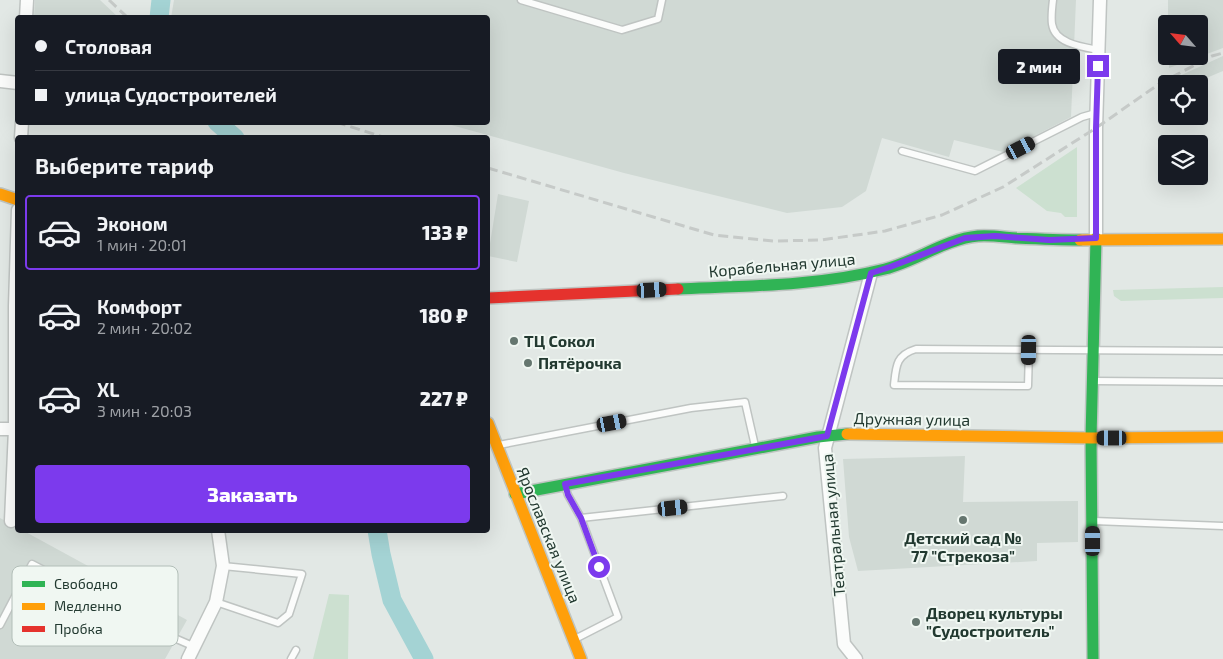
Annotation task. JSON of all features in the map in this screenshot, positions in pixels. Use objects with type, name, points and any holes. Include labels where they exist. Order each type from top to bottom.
[{"type":"street","points":[[26,15],[27,0]]},
{"type":"street","points":[[1093,659],[1091,438],[1096,238],[1096,114],[1100,0]]},
{"type":"street","points":[[0,81],[15,82]]},
{"type":"street","points":[[0,194],[15,199]]},
{"type":"street","name":"Корабельная улица","points":[[490,298],[768,285],[841,278],[871,273],[890,267],[965,238],[995,236],[1049,240],[1096,238],[1223,239]]},
{"type":"street","name":"Театральная улица","points":[[856,659],[844,644],[825,448],[871,273]]},
{"type":"street","points":[[11,521],[15,429],[15,306]]},
{"type":"street","points":[[0,429],[15,429]]},
{"type":"street","name":"Ярославская улица","points":[[490,429],[581,659]]},
{"type":"street","name":"Дружная улица","points":[[515,494],[827,436],[847,434],[1091,438],[1223,437]]},
{"type":"street","points":[[188,659],[216,602],[223,566],[218,533]]},
{"type":"lane","points":[[521,0],[622,30],[658,19],[662,0]]},
{"type":"lane","points":[[1053,0],[1052,25],[1054,32],[1059,37],[1099,50]]},
{"type":"lane","points":[[902,151],[975,171],[1082,117],[1096,114]]},
{"type":"lane","points":[[1029,350],[1028,386],[894,384],[896,368],[901,356],[908,351],[916,349],[1223,351]]},
{"type":"lane","points":[[1093,381],[1223,382]]},
{"type":"lane","points":[[496,446],[690,408],[746,402],[756,449]]},
{"type":"lane","points":[[565,484],[568,495],[581,518],[618,617],[574,640]]},
{"type":"lane","points":[[581,518],[783,496]]},
{"type":"lane","points":[[1093,521],[1223,526]]},
{"type":"lane","points":[[216,602],[278,623],[289,614],[302,574],[223,566]]},
{"type":"lane","points":[[0,625],[12,602]]},
{"type":"lane","points":[[178,640],[195,647]]},
{"type":"lane","points":[[291,659],[296,650]]},
{"type":"shaded area","points":[[35,0],[100,0],[116,15],[34,15]]},
{"type":"shaded area","points":[[174,0],[1076,0],[1071,117],[1003,152],[954,140],[949,157],[882,138],[866,191],[842,207],[787,213],[624,173],[451,125],[490,125],[490,15],[172,15]]},
{"type":"shaded area","points":[[1168,0],[1223,0],[1223,48],[1208,54],[1208,15],[1168,15]]},
{"type":"shaded area","points":[[1223,56],[1223,71],[1208,77],[1208,75],[1182,75],[1203,65],[1208,65],[1208,63]]},
{"type":"shaded area","points":[[498,194],[529,201],[517,262],[490,256],[490,244]]},
{"type":"shaded area","name":"Детский сад № 77 \"Стрекоза\"","points":[[965,456],[963,502],[1078,501],[1078,542],[1037,543],[1037,561],[858,571],[849,537],[843,459]]},
{"type":"shaded area","points":[[0,518],[15,526],[15,533],[28,533],[88,566],[12,566],[12,646],[172,646],[165,659],[0,659]]},
{"type":"shaded area","points":[[178,615],[187,620],[178,636]]},
{"type":"green space","points":[[1077,147],[1077,217],[1065,217],[1061,213],[1047,211],[1016,188]]},
{"type":"green space","points":[[1223,287],[1223,298],[1121,301],[1114,296],[1113,290]]},
{"type":"green space","points":[[329,594],[349,595],[348,659],[313,659]]},
{"type":"waterway","points":[[159,15],[161,0]]},
{"type":"waterway","points":[[220,125],[232,135]]},
{"type":"waterway","points":[[378,533],[392,600],[424,659]]},
{"type":"railway","points":[[109,0],[125,15]]},
{"type":"railway","points":[[490,169],[714,235],[774,241],[821,240],[885,231],[942,215],[1003,187],[1096,128],[1159,84],[1212,56],[1223,53]]},
{"type":"railway","points":[[345,125],[377,135]]},
{"type":"traffic: fast","points":[[678,289],[756,286],[860,275],[897,265],[954,241],[978,236],[1080,240]]},
{"type":"traffic: fast","points":[[1093,659],[1091,438],[1096,238]]},
{"type":"traffic: fast","points":[[515,494],[818,437],[847,434]]},
{"type":"traffic: slow","points":[[0,194],[15,199]]},
{"type":"traffic: slow","points":[[1080,240],[1223,239]]},
{"type":"traffic: slow","points":[[490,428],[581,659]]},
{"type":"traffic: slow","points":[[847,434],[1091,438],[1223,437]]},
{"type":"traffic: jam","points":[[490,298],[678,289]]},
{"type":"place","name":"ТЦ Сокол","points":[[514,341]]},
{"type":"place","name":"Пятёрочка","points":[[528,363]]},
{"type":"place","name":"Детский сад № 77 \"Стрекоза\"","points":[[963,520]]},
{"type":"place","name":"Дворец культуры \"Судостроитель\"","points":[[916,622]]},
{"type":"route","points":[[599,567],[581,518],[568,495],[565,484],[827,436],[871,273],[965,238],[980,236],[1049,240],[1096,238],[1098,66]]}]
